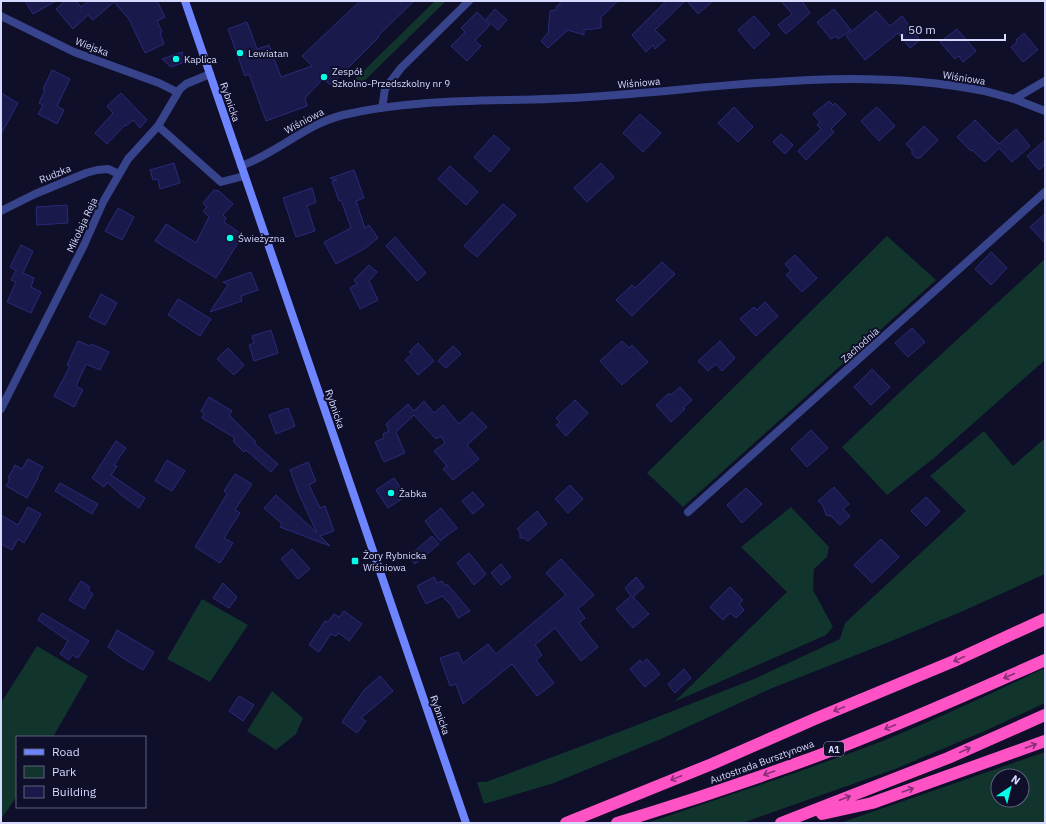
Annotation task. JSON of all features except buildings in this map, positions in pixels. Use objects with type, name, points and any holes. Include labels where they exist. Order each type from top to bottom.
[{"type":"highway","points":[[566,823],[712,764],[954,661],[1045,619]]},
{"type":"highway","name":"Autostrada Bursztynowa","points":[[617,823],[737,785],[842,746],[950,702],[1045,660]]},
{"type":"highway","points":[[782,823],[948,758],[1045,715]]},
{"type":"highway","points":[[782,823],[872,803],[1045,741]]},
{"type":"street","name":"Rybnicka","points":[[185,1],[466,823]]},
{"type":"street","points":[[382,108],[385,89],[401,68],[469,1]]},
{"type":"street","name":"Wiejska","points":[[1,16],[74,52],[159,83],[177,92]]},
{"type":"street","name":"Mikołaja Reja","points":[[1,410],[84,245],[103,202],[119,174],[134,152],[146,141],[158,126],[177,92],[186,84],[210,74]]},
{"type":"street","name":"Wiśniowa","points":[[241,166],[254,161],[324,120],[382,108],[419,103],[589,97],[757,82],[847,80],[914,81],[980,90],[1014,99],[1045,111]]},
{"type":"street","points":[[1014,99],[1045,81]]},
{"type":"street","points":[[158,126],[221,182],[244,176]]},
{"type":"street","name":"Rudzka","points":[[1,210],[86,173],[104,169],[111,170],[119,174]]},
{"type":"street","name":"Zachodnia","points":[[688,512],[1045,192]]},
{"type":"green space","points":[[435,1],[446,1],[356,89],[351,83]]},
{"type":"green space","points":[[887,236],[936,280],[683,507],[647,473]]},
{"type":"green space","points":[[1045,259],[1045,360],[934,458],[887,495],[842,447]]},
{"type":"green space","points":[[984,431],[1013,466],[1045,438],[1045,574],[963,611],[770,689],[661,739],[554,783],[484,804],[477,782],[486,782],[754,679],[840,639],[845,623],[966,511],[930,476]]},
{"type":"green space","points":[[791,507],[829,547],[827,557],[814,569],[813,590],[833,627],[826,635],[674,702],[787,592],[741,547]]},
{"type":"green space","points":[[202,599],[248,625],[210,682],[167,659]]},
{"type":"green space","points":[[37,646],[88,676],[54,736],[16,736],[16,797],[1,819],[1,703]]},
{"type":"green space","points":[[1045,668],[1045,703],[987,730],[895,769],[742,823],[647,823],[797,772],[885,740]]},
{"type":"green space","points":[[272,691],[303,718],[296,734],[276,750],[247,731]]},
{"type":"green space","points":[[1045,752],[1045,823],[840,823],[990,771],[990,808],[1030,808],[1030,768],[999,768]]},
{"type":"place","name":"Lewiatan","points":[[240,53]]},
{"type":"place","name":"Kaplica","points":[[176,59]]},
{"type":"place","name":"Zespół Szkolno-Przedszkolny nr 9","points":[[324,77]]},
{"type":"place","name":"Świeżyzna","points":[[230,238]]},
{"type":"place","name":"Żabka","points":[[391,493]]},
{"type":"place","name":"Żory Rybnicka Wiśniowa","points":[[355,561]]}]
